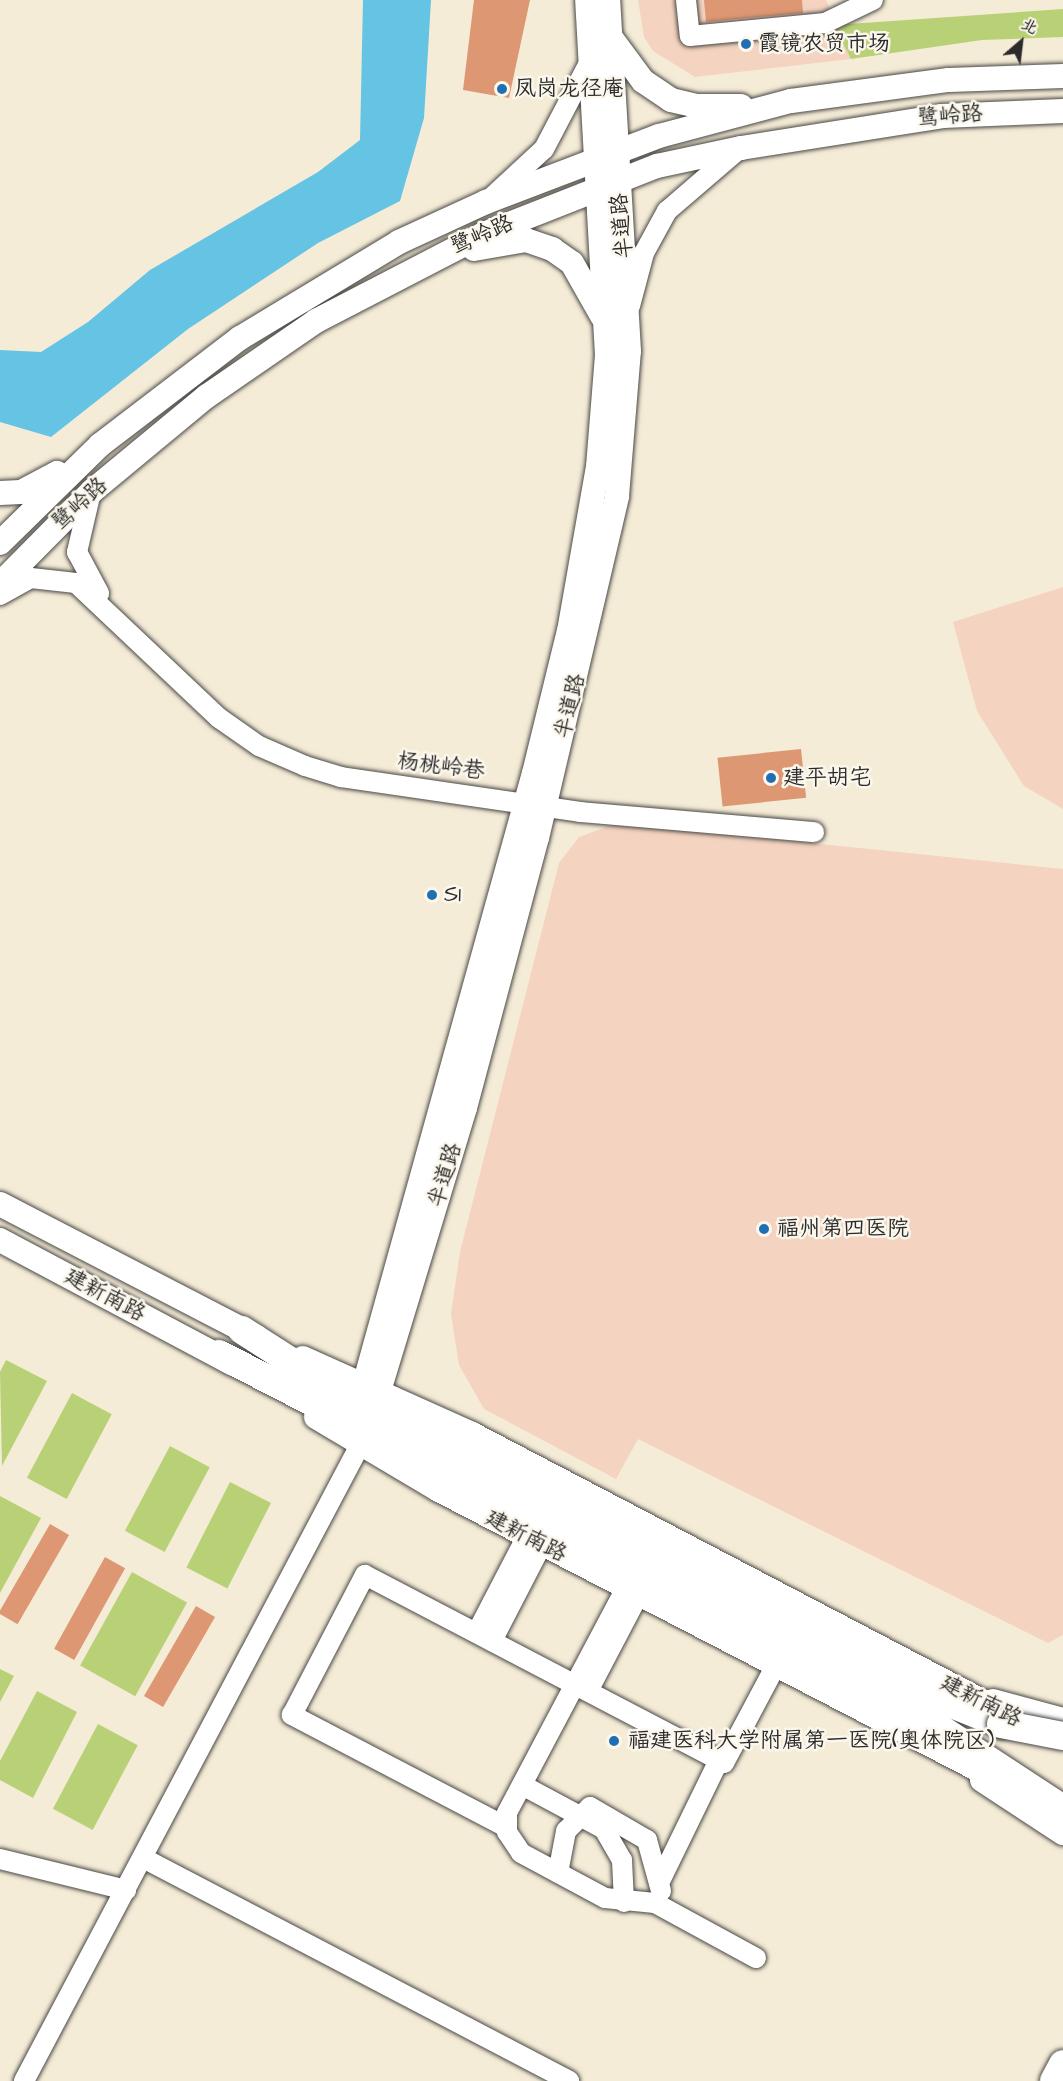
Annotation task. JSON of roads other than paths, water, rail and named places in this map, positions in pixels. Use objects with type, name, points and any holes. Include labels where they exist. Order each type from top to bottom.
[{"type":"highway","points":[[242,1330],[317,1380],[929,1695],[1001,1724],[1063,1736]]},
{"type":"highway","points":[[219,1354],[918,1714],[1063,1809]]},
{"type":"highway","points":[[1054,2081],[1063,2064]]},
{"type":"main road","name":"半道路","points":[[587,0],[591,59],[608,155]]},
{"type":"main road","name":"半道路","points":[[371,1388],[465,1108],[535,805],[586,541],[605,413],[611,38],[608,0]]},
{"type":"main road","points":[[611,38],[643,81],[670,100],[713,107],[791,101]]},
{"type":"main road","name":"鹭岭路","points":[[0,543],[100,445],[175,384],[289,306],[399,242],[486,202],[608,155],[791,101],[949,80],[1063,76]]},
{"type":"main road","name":"鹭岭路","points":[[0,584],[92,491],[198,403],[279,346],[433,257],[609,184],[741,148],[919,118],[1063,111]]},
{"type":"main road","name":"半道路","points":[[535,805],[610,536],[625,419],[628,314],[609,184]]},
{"type":"main road","points":[[433,257],[513,241],[552,249],[572,263],[606,324]]},
{"type":"main road","points":[[0,493],[43,484],[86,448],[100,445]]},
{"type":"main road","name":"建新南路","points":[[0,1204],[242,1330],[472,1434],[934,1677],[1063,1742]]},
{"type":"main road","name":"建新南路","points":[[0,1240],[219,1354],[360,1445],[534,1540],[1063,1814]]},
{"type":"main road","points":[[934,1677],[1017,1710],[1063,1720]]},
{"type":"main road","points":[[928,1743],[1063,1833]]},
{"type":"street","points":[[686,0],[690,36],[825,23],[873,0]]},
{"type":"street","points":[[486,202],[544,149],[591,59]]},
{"type":"street","points":[[628,314],[644,253],[667,211],[741,148]]},
{"type":"street","points":[[92,491],[77,552],[84,573],[116,616]]},
{"type":"street","points":[[0,595],[31,578],[68,579],[116,616]]},
{"type":"street","name":"杨桃岭巷","points":[[116,616],[219,718],[282,756],[341,777],[535,805],[814,832]]},
{"type":"street","points":[[24,2081],[360,1445]]},
{"type":"street","points":[[485,1636],[534,1540]]},
{"type":"street","points":[[756,1959],[664,1900],[624,1902],[605,1898],[521,1853],[506,1827],[292,1715],[365,1575],[724,1763],[776,1665]]},
{"type":"street","points":[[506,1827],[522,1785],[582,1688],[633,1591]]},
{"type":"street","points":[[664,1900],[669,1853],[719,1760]]},
{"type":"street","points":[[522,1785],[604,1829],[618,1849],[624,1902]]},
{"type":"street","points":[[558,1873],[561,1843],[579,1814],[590,1807],[647,1840],[664,1900]]},
{"type":"street","points":[[143,1858],[569,2081]]},
{"type":"street","points":[[0,1859],[126,1890]]},
{"type":"water","points":[[363,0],[431,0],[424,118],[400,201],[318,243],[188,329],[51,437],[0,422],[0,350],[41,352],[88,322],[150,270],[318,172],[360,140]]},
{"type":"place","name":"霞镜农贸市场","points":[[746,44]]},
{"type":"place","name":"凤岗龙径庵","points":[[502,89]]},
{"type":"place","name":"建平胡宅","points":[[771,778]]},
{"type":"place","name":"S1","points":[[432,895]]},
{"type":"place","name":"福州第四医院","points":[[764,1229]]},
{"type":"place","name":"福建医科大学附属第一医院(奥体院区)","points":[[614,1741]]}]
